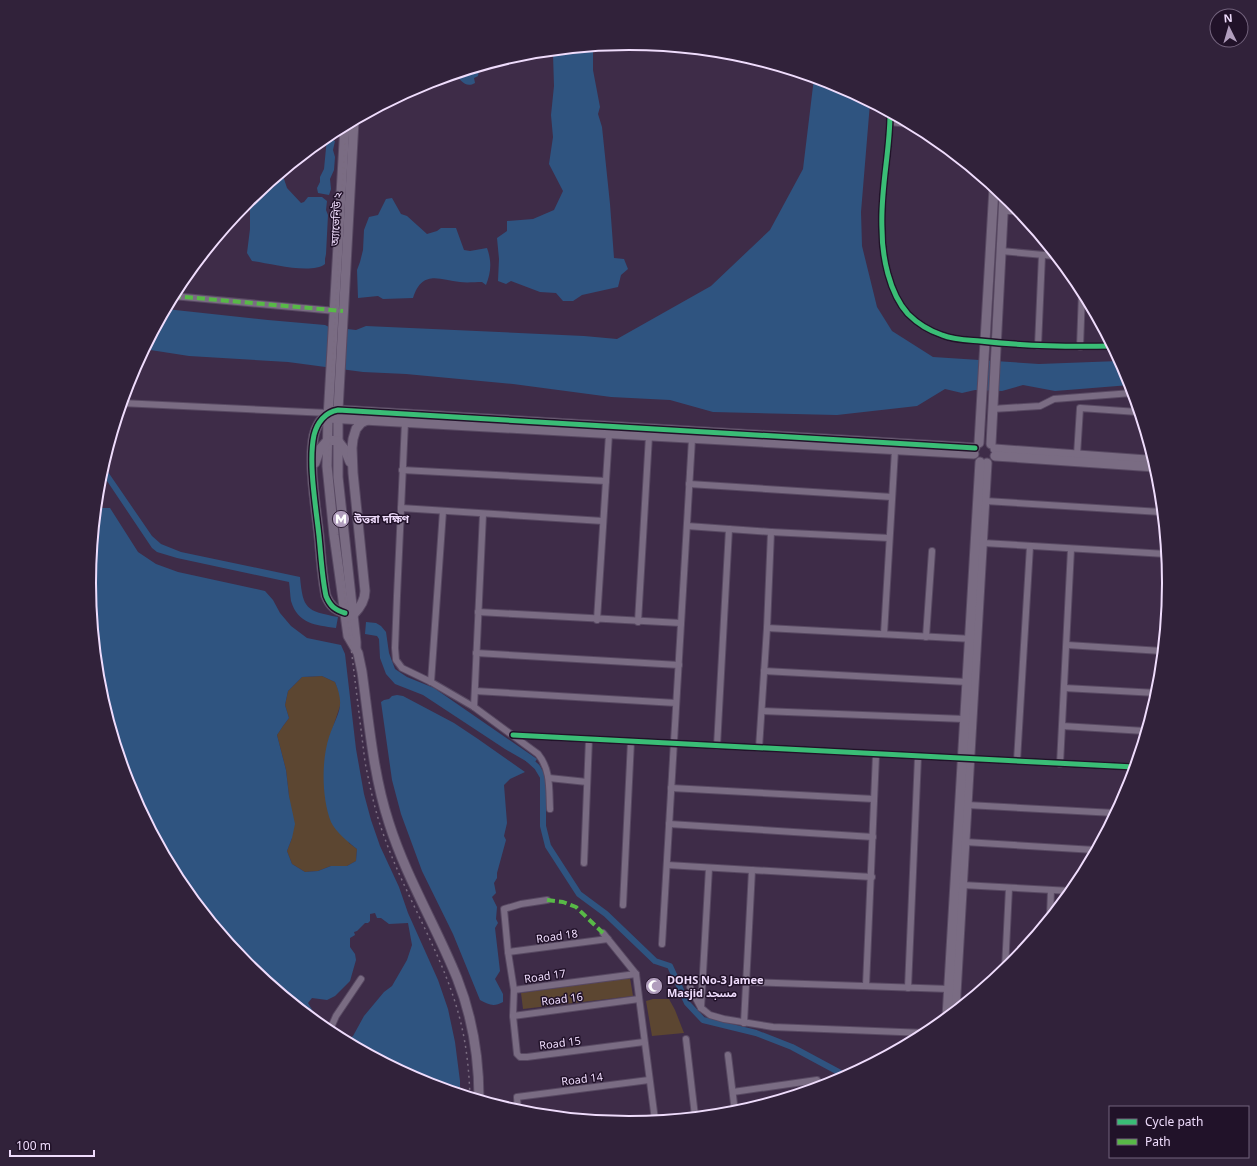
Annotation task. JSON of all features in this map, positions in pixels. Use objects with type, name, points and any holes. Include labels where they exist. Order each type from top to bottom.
[{"type":"street","points":[[890,118],[881,220],[886,261],[892,285],[898,299],[909,315],[933,332],[948,337],[986,344],[1080,347],[1107,346]]},
{"type":"street","points":[[890,122],[898,123]]},
{"type":"street","name":"অ্যাভেনিউ ২","points":[[338,315],[354,126]]},
{"type":"street","name":"অ্যাভেনিউ ২","points":[[338,315],[344,133]]},
{"type":"street","points":[[994,195],[982,408],[976,448],[977,460],[984,463],[990,462],[994,450],[992,409],[1004,205]]},
{"type":"street","points":[[1004,211],[1010,211]]},
{"type":"street","points":[[1001,252],[1048,255]]},
{"type":"street","points":[[1038,346],[1042,255]]},
{"type":"street","points":[[179,297],[338,315],[335,371],[328,416],[328,482],[334,535],[349,614]]},
{"type":"street","points":[[1080,347],[1082,303]]},
{"type":"street","points":[[335,371],[338,414],[338,477],[349,614],[348,636],[356,648],[362,672],[378,784],[384,804],[397,844],[455,972],[465,1001],[474,1037],[478,1065],[479,1094]]},
{"type":"street","points":[[992,409],[1040,406],[1054,399],[1126,393]]},
{"type":"street","points":[[127,403],[328,416],[338,414],[976,448]]},
{"type":"street","points":[[1077,455],[1080,408],[1133,412]]},
{"type":"street","points":[[338,414],[367,420],[895,450],[976,448],[985,442],[994,450],[1148,466]]},
{"type":"street","points":[[328,416],[320,423],[315,434],[313,449],[313,472],[325,590],[332,607],[336,610],[349,614],[360,608],[365,591],[353,473],[352,448],[353,436],[359,424],[367,420]]},
{"type":"street","points":[[405,422],[395,656],[402,668],[431,682],[474,707],[538,754],[545,766],[549,778],[550,808]]},
{"type":"street","points":[[597,620],[609,434]]},
{"type":"street","points":[[638,622],[649,436]]},
{"type":"street","points":[[662,944],[692,439]]},
{"type":"street","points":[[328,440],[338,441]]},
{"type":"street","points":[[313,472],[319,451],[328,440]]},
{"type":"street","points":[[338,441],[347,455],[353,473]]},
{"type":"street","points":[[884,634],[895,450]]},
{"type":"street","points":[[994,450],[1146,460]]},
{"type":"street","points":[[955,1004],[967,805],[964,719],[983,543],[985,501],[984,463]]},
{"type":"street","points":[[948,1010],[966,759],[984,463]]},
{"type":"street","points":[[402,470],[606,480]]},
{"type":"street","points":[[689,484],[892,497]]},
{"type":"street","points":[[985,501],[1157,512]]},
{"type":"street","points":[[401,508],[603,521]]},
{"type":"street","points":[[431,682],[444,511]]},
{"type":"street","points":[[474,707],[483,514]]},
{"type":"street","points":[[687,526],[889,538]]},
{"type":"street","points":[[717,746],[729,529]]},
{"type":"street","points":[[759,748],[767,628],[771,532]]},
{"type":"street","points":[[983,543],[1160,554]]},
{"type":"street","points":[[1017,761],[1030,546]]},
{"type":"street","points":[[1060,764],[1071,549]]},
{"type":"street","points":[[926,637],[932,551]]},
{"type":"street","points":[[478,612],[597,620],[681,623]]},
{"type":"street","points":[[767,628],[973,639]]},
{"type":"street","points":[[1066,645],[1157,650]]},
{"type":"street","points":[[476,653],[678,665]]},
{"type":"street","points":[[764,671],[967,682]]},
{"type":"street","points":[[1064,688],[1150,693]]},
{"type":"street","points":[[475,692],[676,703]]},
{"type":"street","points":[[762,711],[964,719]]},
{"type":"street","points":[[1062,726],[1140,731]]},
{"type":"street","points":[[514,735],[1128,767]]},
{"type":"street","points":[[584,863],[589,739]]},
{"type":"street","points":[[622,905],[631,741]]},
{"type":"street","points":[[866,986],[872,877],[876,754]]},
{"type":"street","points":[[908,988],[918,757]]},
{"type":"street","points":[[549,778],[587,782]]},
{"type":"street","points":[[671,788],[874,798]]},
{"type":"street","points":[[967,805],[1110,813]]},
{"type":"street","points":[[669,824],[873,837]]},
{"type":"street","points":[[965,842],[1090,850]]},
{"type":"street","points":[[667,865],[872,877]]},
{"type":"street","points":[[701,1008],[709,868]]},
{"type":"street","points":[[744,1023],[752,870]]},
{"type":"street","points":[[962,885],[1063,891]]},
{"type":"street","points":[[1005,959],[1009,888]]},
{"type":"street","points":[[1050,908],[1051,890]]},
{"type":"street","name":"Road 17","points":[[547,900],[521,904],[504,909],[508,952],[514,990],[636,974]]},
{"type":"street","points":[[603,933],[636,974],[653,1115]]},
{"type":"street","name":"Road 18","points":[[508,952],[608,939]]},
{"type":"street","points":[[332,1026],[336,1016],[361,979]]},
{"type":"street","points":[[746,982],[949,989]]},
{"type":"street","points":[[690,988],[701,1008],[710,1015],[744,1023],[773,1027],[915,1033]]},
{"type":"street","points":[[513,1016],[514,990]]},
{"type":"street","name":"Road 16","points":[[513,1016],[639,999]]},
{"type":"street","name":"Road 15","points":[[513,1016],[518,1054],[520,1057],[644,1042]]},
{"type":"street","points":[[686,1039],[694,1111]]},
{"type":"street","points":[[728,1055],[734,1106]]},
{"type":"street","name":"Road 14","points":[[518,1104],[517,1097],[649,1080]]},
{"type":"street","points":[[732,1092],[817,1080]]},
{"type":"shaded area","points":[[322,676],[335,682],[340,694],[341,703],[329,739],[325,764],[349,843],[357,849],[356,861],[347,866],[331,866],[318,871],[305,872],[292,864],[287,851],[292,838],[289,796],[286,770],[277,735],[289,718],[285,705],[288,691],[302,677]]},
{"type":"shaded area","points":[[630,978],[633,996],[523,1009],[521,993]]},
{"type":"shaded area","points":[[653,999],[669,999],[684,1033],[652,1036],[646,1001]]},
{"type":"water","points":[[593,51],[593,70],[600,107],[598,114],[602,127],[614,258],[624,259],[628,269],[621,275],[618,287],[582,295],[573,301],[563,301],[556,293],[540,292],[511,281],[506,284],[498,281],[499,259],[497,238],[507,231],[507,221],[533,219],[554,210],[563,191],[549,164],[553,137],[551,115],[554,86],[553,56]]},
{"type":"water","points":[[479,72],[478,76],[474,78],[475,83],[468,85],[463,83],[458,78]]},
{"type":"water","points":[[813,83],[870,108],[861,212],[862,246],[877,307],[892,331],[933,357],[1039,364],[1113,361],[1123,386],[1055,391],[1023,385],[1002,391],[975,390],[962,393],[945,389],[917,406],[837,415],[713,412],[670,400],[611,397],[513,384],[406,374],[363,372],[288,362],[189,356],[149,350],[171,310],[325,325],[329,327],[356,330],[366,326],[584,336],[617,339],[711,286],[770,230],[803,169]]},
{"type":"water","points":[[332,140],[335,141],[333,150],[335,157],[334,170],[330,179],[331,189],[329,195],[318,193],[317,188],[324,169],[326,144]]},
{"type":"water","points":[[283,177],[287,188],[301,203],[308,197],[322,197],[327,201],[326,210],[328,215],[325,264],[319,267],[300,268],[252,261],[247,253],[250,229],[250,208]]},
{"type":"water","points":[[392,198],[401,214],[407,216],[427,234],[441,228],[456,228],[464,250],[470,251],[487,248],[490,258],[490,267],[486,285],[482,282],[463,282],[432,278],[421,283],[413,298],[383,299],[378,296],[358,298],[357,270],[363,250],[364,230],[369,217],[378,215],[386,199]]},
{"type":"water","points":[[108,472],[152,536],[161,544],[181,552],[300,577],[303,596],[308,607],[319,613],[338,617],[336,628],[321,626],[303,619],[294,609],[291,601],[289,582],[177,558],[157,552],[152,548],[106,479]]},
{"type":"water","points":[[101,508],[110,508],[138,552],[156,564],[178,572],[265,591],[291,626],[307,638],[341,645],[345,654],[356,749],[364,794],[380,846],[438,980],[448,1009],[455,1042],[460,1089],[393,1061],[350,1038],[353,1036],[364,1016],[384,992],[392,986],[407,960],[412,945],[408,923],[389,924],[381,918],[377,918],[375,913],[370,914],[370,921],[354,932],[355,935],[350,938],[350,947],[355,954],[356,960],[350,981],[335,996],[327,1000],[312,998],[308,1003],[314,1013],[277,984],[252,960],[206,907],[185,879],[167,849],[150,819],[136,787],[114,721],[100,653],[96,583],[97,548]],"holes":[[[322,676],[335,682],[340,698],[339,710],[326,747],[324,792],[331,822],[339,833],[357,849],[356,861],[347,866],[331,866],[318,871],[305,872],[292,864],[287,851],[295,824],[289,796],[286,770],[277,735],[289,718],[285,705],[288,691],[302,677]]]},
{"type":"water","points":[[366,622],[376,623],[386,632],[389,653],[395,669],[407,677],[434,688],[537,759],[535,762],[531,764],[505,749],[423,695],[395,684],[386,674],[380,658],[379,639],[377,636],[365,634]]},
{"type":"water","points":[[397,695],[403,696],[454,723],[525,772],[510,779],[504,785],[507,823],[504,836],[506,840],[497,878],[494,883],[496,893],[492,897],[497,907],[496,919],[498,923],[495,928],[500,971],[495,979],[503,994],[503,1002],[500,1004],[492,1005],[480,1000],[453,934],[422,871],[401,814],[392,780],[381,702]]},
{"type":"waterway","points":[[527,758],[537,767],[543,777],[543,826],[548,846],[579,894],[606,914],[655,961],[670,966],[687,1003],[703,1020],[756,1033],[792,1047],[839,1072]]},
{"type":"railway","points":[[346,131],[332,374],[329,468],[365,762],[375,809],[384,836],[451,989],[458,1012],[467,1054],[470,1092]]},
{"type":"marked path","points":[[179,297],[343,311]]},
{"type":"marked path","points":[[547,900],[563,902],[576,907],[603,933]]},
{"type":"cycle path","points":[[890,118],[882,200],[883,251],[891,285],[901,305],[908,314],[915,321],[928,329],[956,339],[1029,345],[1106,346]]},
{"type":"cycle path","points":[[345,613],[333,607],[326,596],[312,472],[312,446],[315,431],[319,422],[333,411],[338,410],[975,448]]},
{"type":"cycle path","points":[[513,735],[1128,767]]},
{"type":"place","name":"উত্তরা দক্ষিণ","points":[[341,519]]},
{"type":"place","name":"DOHS No-3 Jamee Masjid مسجد","points":[[654,986]]}]
